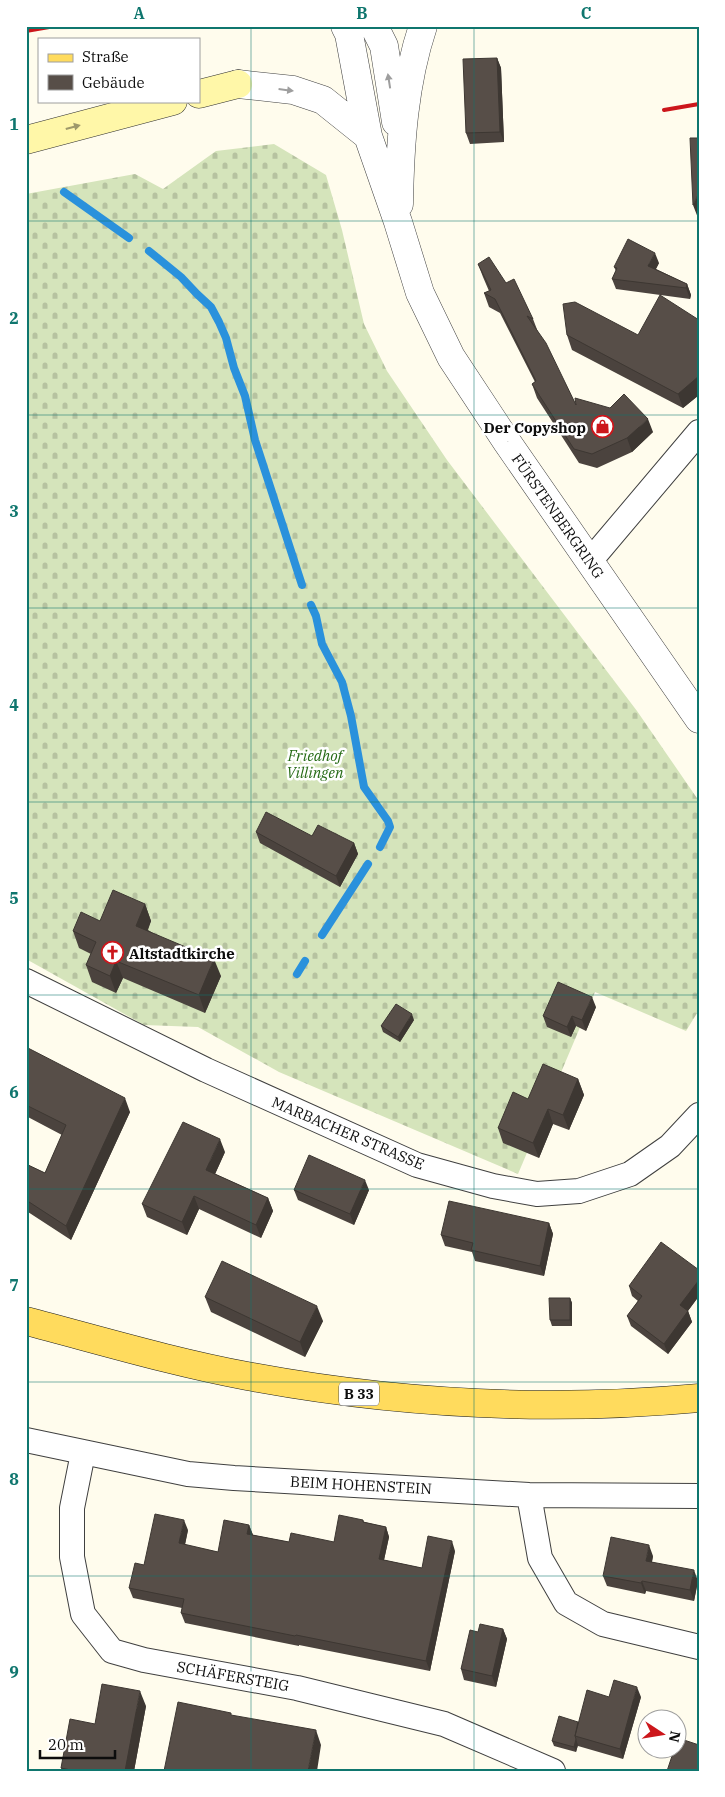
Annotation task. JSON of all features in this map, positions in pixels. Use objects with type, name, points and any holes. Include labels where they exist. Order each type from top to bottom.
[{"type":"main road","points":[[200,94],[238,84]]},
{"type":"main road","points":[[26,140],[169,102]]},
{"type":"main road","name":"B 33","points":[[26,1321],[177,1361],[245,1376],[383,1397],[453,1403],[523,1405],[592,1405],[699,1398]]},
{"type":"street","name":"FÜRSTENBERGRING","points":[[345,26],[349,34],[368,136],[420,293],[451,357],[507,442],[699,719]]},
{"type":"street","points":[[374,26],[384,46],[400,146]]},
{"type":"street","points":[[398,222],[400,146],[415,51],[423,26]]},
{"type":"street","points":[[238,84],[293,90],[323,100],[368,136]]},
{"type":"street","points":[[590,561],[699,432]]},
{"type":"street","name":"MARBACHER STRASSE","points":[[26,981],[206,1070],[418,1165],[505,1188],[537,1194],[579,1191],[630,1174],[670,1146],[699,1114]]},
{"type":"street","name":"BEIM HOHENSTEIN","points":[[26,1440],[188,1474],[234,1478],[529,1495],[699,1496]]},
{"type":"street","name":"SCHÄFERSTEIG","points":[[83,1453],[72,1508],[72,1558],[83,1614],[112,1650],[144,1660],[297,1688],[444,1724],[552,1771]]},
{"type":"street","points":[[529,1495],[540,1558],[566,1603],[603,1624],[699,1647]]},
{"type":"green space","name":"Friedhof Villingen","points":[[274,144],[326,175],[342,230],[364,324],[387,371],[447,460],[637,711],[699,801],[699,1010],[686,1031],[595,992],[518,1174],[279,1072],[198,1027],[144,1025],[26,959],[26,194],[135,174],[163,189],[216,151]]},
{"type":"building","points":[[497,58],[500,132],[466,133],[463,59]]},
{"type":"building","points":[[690,138],[699,138],[699,193],[693,205]]},
{"type":"building","points":[[628,239],[655,253],[648,266],[687,284],[686,288],[612,279],[617,268],[614,267]]},
{"type":"building","points":[[489,257],[506,283],[514,279],[533,319],[527,316],[546,343],[576,405],[575,398],[610,408],[624,394],[648,419],[627,438],[592,454],[574,449],[532,384],[536,381],[495,299],[484,293],[491,290],[478,264]]},
{"type":"building","points":[[660,295],[699,320],[699,376],[678,394],[567,335],[563,304],[575,302],[638,335]]},
{"type":"building","points":[[266,812],[312,836],[318,825],[354,843],[336,876],[256,832]]},
{"type":"building","points":[[113,890],[145,904],[136,926],[214,959],[199,995],[116,961],[110,976],[86,965],[96,942],[73,931],[81,912],[100,921]]},
{"type":"building","points":[[558,982],[592,997],[582,1020],[572,1016],[567,1027],[543,1016]]},
{"type":"building","points":[[396,1004],[412,1014],[398,1037],[381,1026]]},
{"type":"building","points":[[26,1047],[125,1098],[66,1226],[26,1200],[26,1164],[45,1173],[66,1125],[26,1105]]},
{"type":"building","points":[[543,1064],[578,1079],[563,1115],[548,1109],[533,1143],[498,1128],[513,1092],[528,1099]]},
{"type":"building","points":[[183,1122],[220,1139],[206,1170],[268,1198],[256,1225],[194,1196],[182,1222],[142,1204]]},
{"type":"building","points":[[309,1155],[365,1180],[350,1214],[294,1190]]},
{"type":"building","points":[[449,1201],[549,1223],[540,1266],[471,1250],[473,1243],[441,1235]]},
{"type":"building","points":[[661,1242],[699,1270],[699,1280],[680,1305],[688,1311],[664,1344],[627,1316],[642,1296],[629,1286]]},
{"type":"building","points":[[222,1261],[317,1306],[300,1342],[205,1297]]},
{"type":"building","points":[[549,1298],[570,1298],[570,1320],[550,1320]]},
{"type":"building","points":[[155,1514],[184,1520],[179,1543],[218,1552],[224,1520],[249,1525],[247,1534],[289,1542],[291,1533],[334,1542],[339,1515],[363,1520],[363,1522],[386,1527],[379,1559],[422,1568],[428,1536],[452,1541],[426,1661],[181,1613],[184,1599],[129,1588],[135,1563],[144,1565]]},
{"type":"building","points":[[611,1537],[649,1545],[646,1561],[694,1570],[690,1590],[603,1576]]},
{"type":"building","points":[[480,1624],[503,1629],[492,1676],[461,1669],[470,1630],[478,1632]]},
{"type":"building","points":[[614,1680],[637,1687],[620,1749],[575,1736],[587,1690],[609,1697]]},
{"type":"building","points":[[102,1684],[140,1691],[125,1771],[76,1771],[61,1768],[70,1719],[95,1724]]},
{"type":"building","points":[[178,1702],[231,1713],[231,1715],[316,1730],[308,1771],[164,1771]]},
{"type":"building","points":[[559,1716],[578,1722],[574,1747],[552,1741]]},
{"type":"building","points":[[688,1741],[699,1745],[699,1771],[667,1771],[671,1760],[688,1760]]},
{"type":"waterway","points":[[64,192],[129,238]]},
{"type":"waterway","points":[[149,251],[181,277],[211,307],[219,322],[245,396],[255,440],[302,585]]},
{"type":"waterway","points":[[311,605],[316,616],[322,644],[342,682],[351,716],[364,787],[388,821],[390,827],[380,847]]},
{"type":"waterway","points":[[322,935],[368,864]]},
{"type":"waterway","points":[[297,974],[305,961]]},
{"type":"railway","points":[[26,31],[55,26]]},
{"type":"railway","points":[[664,110],[699,104]]},
{"type":"place","name":"Der Copyshop","points":[[602,427]]},
{"type":"place","name":"Altstadtkirche","points":[[113,953]]}]
